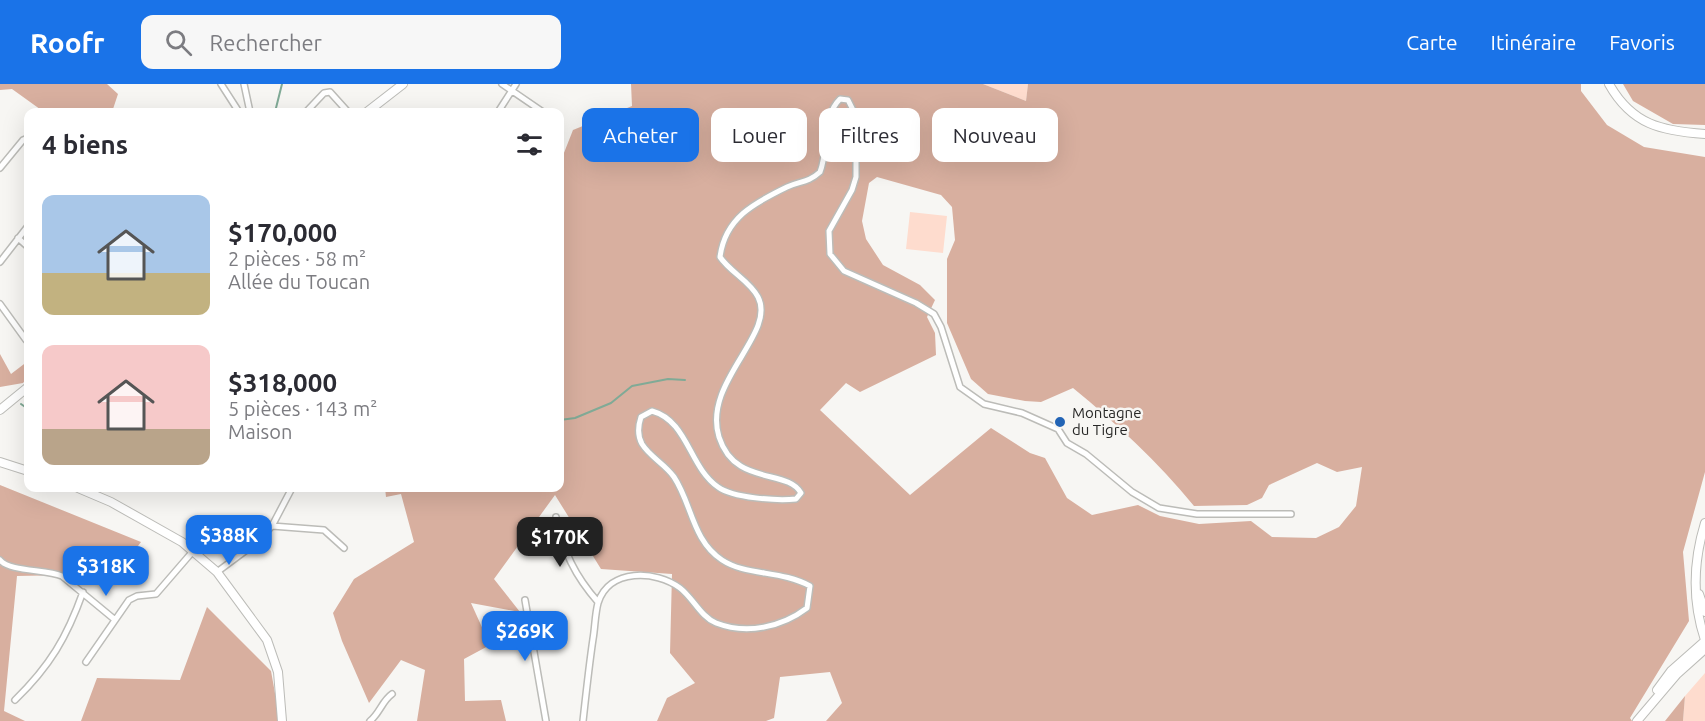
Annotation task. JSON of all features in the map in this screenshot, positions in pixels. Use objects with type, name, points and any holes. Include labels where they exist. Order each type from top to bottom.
[{"type":"main road","points":[[372,108],[404,84]]},
{"type":"main road","points":[[1609,84],[1621,102],[1638,117],[1659,128],[1681,134],[1705,134]]},
{"type":"main road","points":[[0,410],[24,390]]},
{"type":"main road","points":[[0,462],[24,470]]},
{"type":"main road","points":[[87,492],[111,502],[194,550],[217,572],[267,640],[278,672],[282,721]]},
{"type":"main road","points":[[1653,700],[1660,685],[1671,671],[1705,641],[1696,606],[1695,571],[1705,523]]},
{"type":"main road","points":[[1695,584],[1705,612]]},
{"type":"main road","points":[[1637,721],[1653,700],[1705,649]]},
{"type":"street","points":[[221,84],[237,108]]},
{"type":"street","points":[[244,84],[249,108]]},
{"type":"street","points":[[502,84],[514,87],[538,108]]},
{"type":"street","points":[[501,108],[514,87]]},
{"type":"street","points":[[310,108],[324,93],[330,92],[344,108]]},
{"type":"street","points":[[232,100],[246,94]]},
{"type":"street","points":[[583,721],[598,602],[613,582],[629,575],[662,580],[677,586],[715,623],[734,626],[754,628],[776,625],[792,619],[807,608],[810,586],[785,575],[733,566],[720,559],[709,548],[691,520],[673,476],[641,442],[638,427],[641,417],[652,411],[664,414],[673,423],[696,462],[718,487],[731,493],[780,500],[796,499],[801,493],[796,484],[786,479],[752,474],[725,450],[719,436],[716,406],[754,334],[761,319],[762,309],[758,296],[720,257],[726,232],[742,211],[789,186],[809,181],[820,172],[830,119],[835,104],[840,99],[848,100],[856,116],[857,162],[852,190],[829,231],[830,254],[844,270],[916,303],[934,314],[941,327],[960,387],[984,404],[1022,413],[1058,429],[1067,443],[1086,454],[1132,492],[1159,508],[1197,514],[1291,514]]},
{"type":"street","points":[[0,168],[24,140]]},
{"type":"street","points":[[0,262],[24,231]]},
{"type":"street","points":[[18,238],[24,243]]},
{"type":"street","points":[[0,304],[24,335]]},
{"type":"street","points":[[217,572],[256,543],[272,526],[290,492]]},
{"type":"street","points":[[556,517],[566,555],[583,584],[598,602]]},
{"type":"street","points":[[272,526],[324,530],[344,548]]},
{"type":"street","points":[[86,662],[114,619],[132,597],[156,594],[194,550]]},
{"type":"street","points":[[0,560],[6,565],[54,573],[83,592],[114,619]]},
{"type":"street","points":[[15,700],[41,675],[59,648],[83,592]]},
{"type":"street","points":[[525,600],[546,721]]},
{"type":"street","points":[[370,721],[379,714],[386,698],[392,694]]},
{"type":"shaded area","points":[[0,84],[107,84],[118,94],[113,108],[38,108],[12,89],[0,90]]},
{"type":"shaded area","points":[[631,84],[983,84],[1026,101],[1028,84],[1581,84],[1581,91],[1607,125],[1644,147],[1705,157],[1705,472],[1683,552],[1689,621],[1630,718],[1632,721],[826,721],[842,703],[830,672],[780,677],[774,718],[766,721],[657,721],[667,698],[695,683],[670,653],[672,574],[601,569],[555,495],[494,579],[520,612],[471,603],[490,645],[464,659],[465,701],[501,700],[506,721],[417,721],[425,670],[401,660],[369,703],[342,641],[333,613],[354,579],[414,542],[401,494],[386,497],[385,492],[564,492],[564,153],[573,130],[582,126],[582,162],[699,162],[699,108],[627,108],[632,106]],"holes":[[[877,177],[941,195],[952,207],[955,240],[947,259],[947,323],[971,379],[988,394],[1041,402],[1073,388],[1136,444],[1194,506],[1247,505],[1262,498],[1269,485],[1317,463],[1337,472],[1362,467],[1356,506],[1339,527],[1316,538],[1272,537],[1251,521],[1199,524],[1160,516],[1138,505],[1092,515],[1067,498],[1045,458],[1030,453],[991,428],[910,495],[820,410],[846,383],[860,392],[936,355],[935,333],[927,317],[935,300],[920,285],[883,265],[866,239],[862,221],[869,183]]]},
{"type":"shaded area","points":[[983,84],[1028,84],[1026,101]]},
{"type":"shaded area","points":[[1623,84],[1705,84],[1705,125],[1673,124],[1633,101]]},
{"type":"shaded area","points":[[910,212],[947,216],[943,253],[906,249]]},
{"type":"shaded area","points":[[0,354],[11,374],[24,364],[23,383],[0,387]]},
{"type":"shaded area","points":[[0,485],[141,542],[117,574],[17,576],[4,711],[25,721],[0,721]]},
{"type":"shaded area","points":[[207,607],[271,671],[280,721],[81,721],[97,678],[180,680]]},
{"type":"shaded area","points":[[1705,673],[1705,721],[1683,721],[1685,696]]},
{"type":"shaded area","points":[[1685,696],[1683,721],[1665,721]]},
{"type":"waterway","points":[[276,108],[282,84]]},
{"type":"waterway","points":[[564,419],[575,418],[611,403],[632,386],[668,379],[685,380]]},
{"type":"place","name":"Montagne du Tigre","points":[[1060,422]]}]
